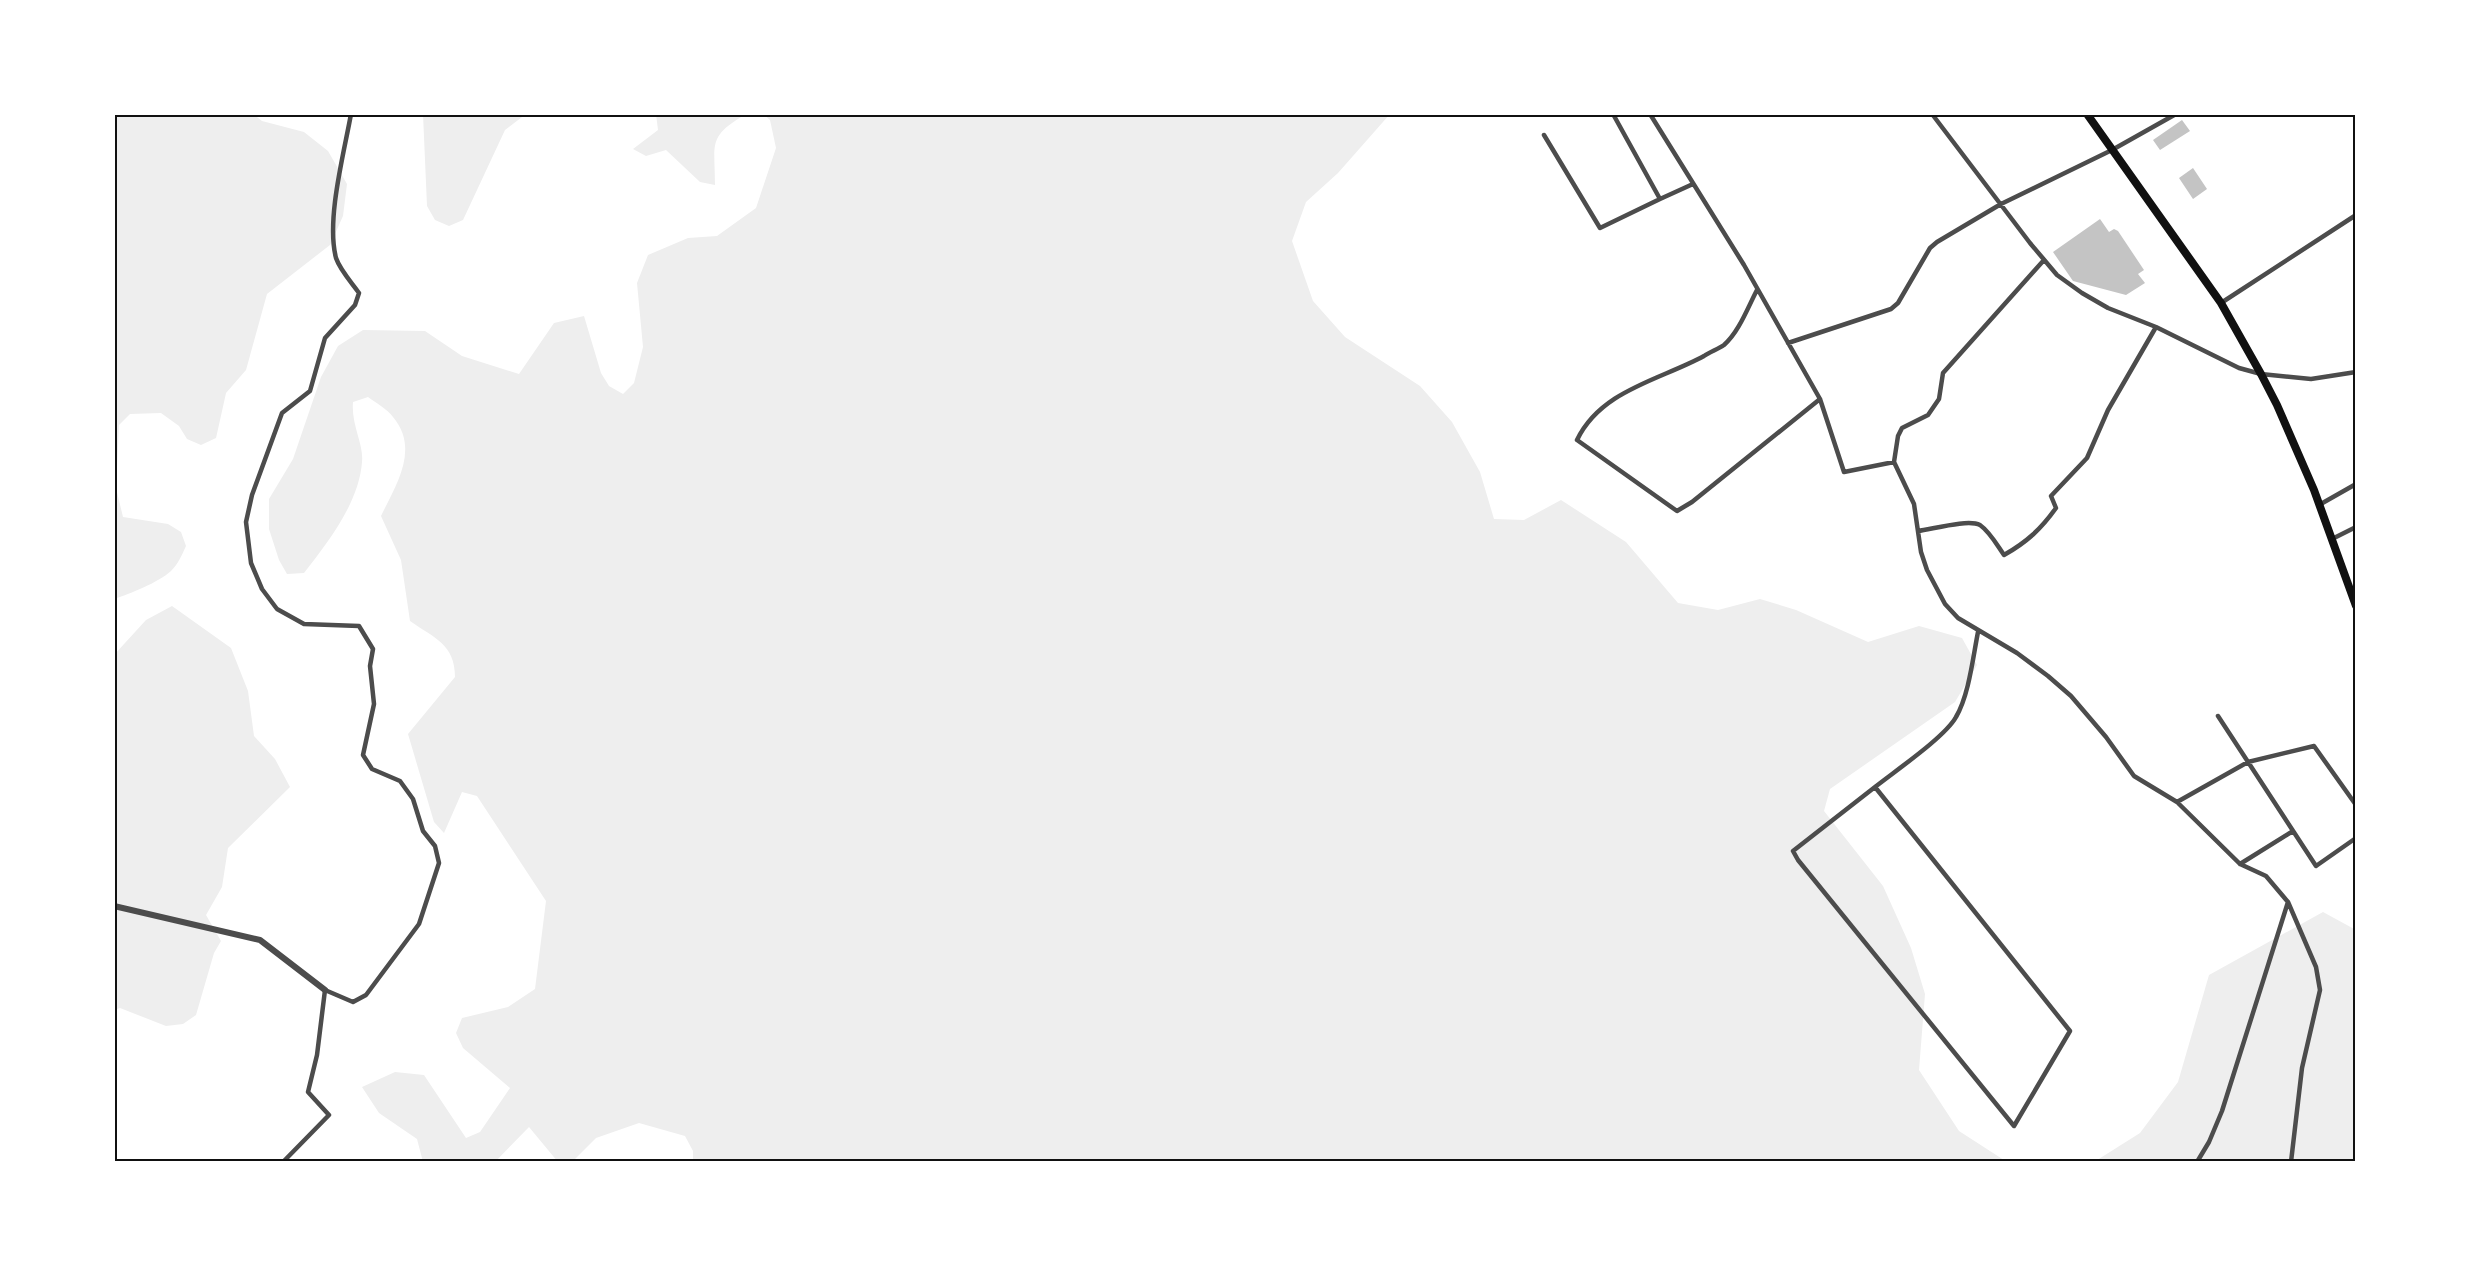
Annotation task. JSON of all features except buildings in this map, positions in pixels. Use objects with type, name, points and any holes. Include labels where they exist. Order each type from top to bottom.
[{"type":"highway","points":[[2087,114],[2222,303],[2261,374],[2277,405],[2319,506],[2356,606]]},
{"type":"street","points":[[114,906],[260,940],[325,990],[352,1002],[366,995],[419,924],[439,863],[435,846],[423,831],[413,799],[400,781],[372,769],[363,755],[374,704],[370,666],[373,649],[359,626],[304,624],[277,609],[262,589],[250,563],[246,522],[252,495],[282,413],[310,390],[325,338],[355,305],[359,293],[337,260],[333,231],[351,114]]},
{"type":"street","points":[[1613,114],[1660,199]]},
{"type":"street","points":[[1650,114],[1820,399],[1844,472],[1894,462]]},
{"type":"street","points":[[1932,114],[2044,260],[2057,275],[2082,293],[2108,308],[2156,327],[2239,368],[2261,374],[2311,379],[2356,372]]},
{"type":"street","points":[[1788,343],[1891,309],[1898,303],[1930,248],[2001,204],[2112,150],[2176,114]]},
{"type":"street","points":[[1544,135],[1600,228],[1693,183]]},
{"type":"street","points":[[2222,303],[2356,215]]},
{"type":"street","points":[[2044,260],[1943,373],[1939,399],[1928,415],[1902,428],[1898,436],[1894,462],[1914,504],[1927,570],[1945,604],[1958,618],[1978,632],[2017,653],[2048,676],[2071,696],[2106,737],[2134,776],[2177,802],[2240,864],[2266,876],[2288,902],[2316,967],[2320,990],[2302,1068],[2290,1162]]},
{"type":"street","points":[[1757,290],[1734,332],[1724,345],[1687,365],[1642,382],[1605,405],[1581,431],[1577,440],[1677,511],[1692,502],[1820,399]]},
{"type":"street","points":[[1918,531],[1968,523],[1978,524],[1989,533],[2004,555],[2029,541],[2056,508],[2051,496],[2086,458],[2108,410],[2156,327]]},
{"type":"street","points":[[2319,506],[2356,484]]},
{"type":"street","points":[[2332,538],[2356,527]]},
{"type":"street","points":[[1875,787],[2070,1031],[2014,1126],[1805,869],[1793,851],[1943,732],[1955,719],[1961,707],[1978,632]]},
{"type":"street","points":[[2218,716],[2316,866],[2356,838]]},
{"type":"street","points":[[2177,802],[2248,762],[2314,746],[2356,805]]},
{"type":"street","points":[[2240,864],[2293,831]]},
{"type":"street","points":[[2197,1162],[2209,1142],[2222,1111],[2288,902]]},
{"type":"street","points":[[283,1162],[329,1114],[308,1092],[318,1044],[325,990]]},
{"type":"shaded area","points":[[114,114],[253,114],[262,121],[304,132],[328,151],[347,184],[343,216],[330,245],[267,294],[246,370],[226,393],[216,438],[201,445],[187,439],[179,426],[161,413],[130,414],[119,425],[116,488],[123,517],[168,524],[181,532],[186,546],[176,565],[166,575],[114,599]]},
{"type":"shaded area","points":[[423,114],[526,114],[505,130],[463,220],[449,226],[435,220],[427,206]]},
{"type":"shaded area","points":[[656,114],[746,114],[719,135],[715,150],[715,185],[700,182],[666,150],[646,156],[633,149],[658,130]]},
{"type":"shaded area","points":[[763,114],[1390,114],[1338,173],[1306,202],[1292,241],[1313,301],[1345,337],[1420,386],[1452,422],[1480,472],[1494,519],[1524,520],[1561,500],[1626,542],[1678,603],[1718,610],[1760,599],[1796,610],[1868,642],[1919,626],[1962,638],[1977,665],[1955,702],[1830,789],[1824,811],[1883,886],[1911,948],[1925,994],[1919,1070],[1959,1131],[2007,1162],[693,1162],[693,1151],[685,1136],[639,1123],[596,1138],[574,1160],[558,1162],[529,1127],[495,1162],[479,1159],[478,1162],[423,1162],[417,1139],[379,1113],[362,1087],[395,1072],[424,1075],[466,1138],[480,1132],[510,1088],[463,1048],[456,1033],[462,1018],[508,1007],[535,989],[546,901],[477,796],[462,792],[444,833],[434,822],[408,734],[455,677],[454,666],[442,643],[410,621],[401,560],[381,516],[399,479],[405,454],[405,442],[401,429],[393,417],[368,397],[353,402],[354,419],[362,455],[360,477],[341,521],[304,573],[287,574],[279,560],[269,529],[269,499],[293,459],[321,377],[338,346],[363,330],[425,331],[462,356],[519,374],[554,323],[584,316],[601,373],[609,386],[623,394],[634,383],[643,347],[637,283],[648,255],[688,238],[717,236],[756,208],[776,148],[770,120]]},
{"type":"shaded area","points":[[172,606],[231,648],[248,691],[254,736],[275,759],[290,787],[228,848],[222,887],[206,915],[221,941],[214,953],[196,1015],[183,1024],[166,1026],[120,1008],[114,1010],[114,655],[146,620]]},
{"type":"shaded area","points":[[2323,912],[2356,930],[2356,1162],[2094,1162],[2140,1133],[2178,1082],[2209,975]]}]
